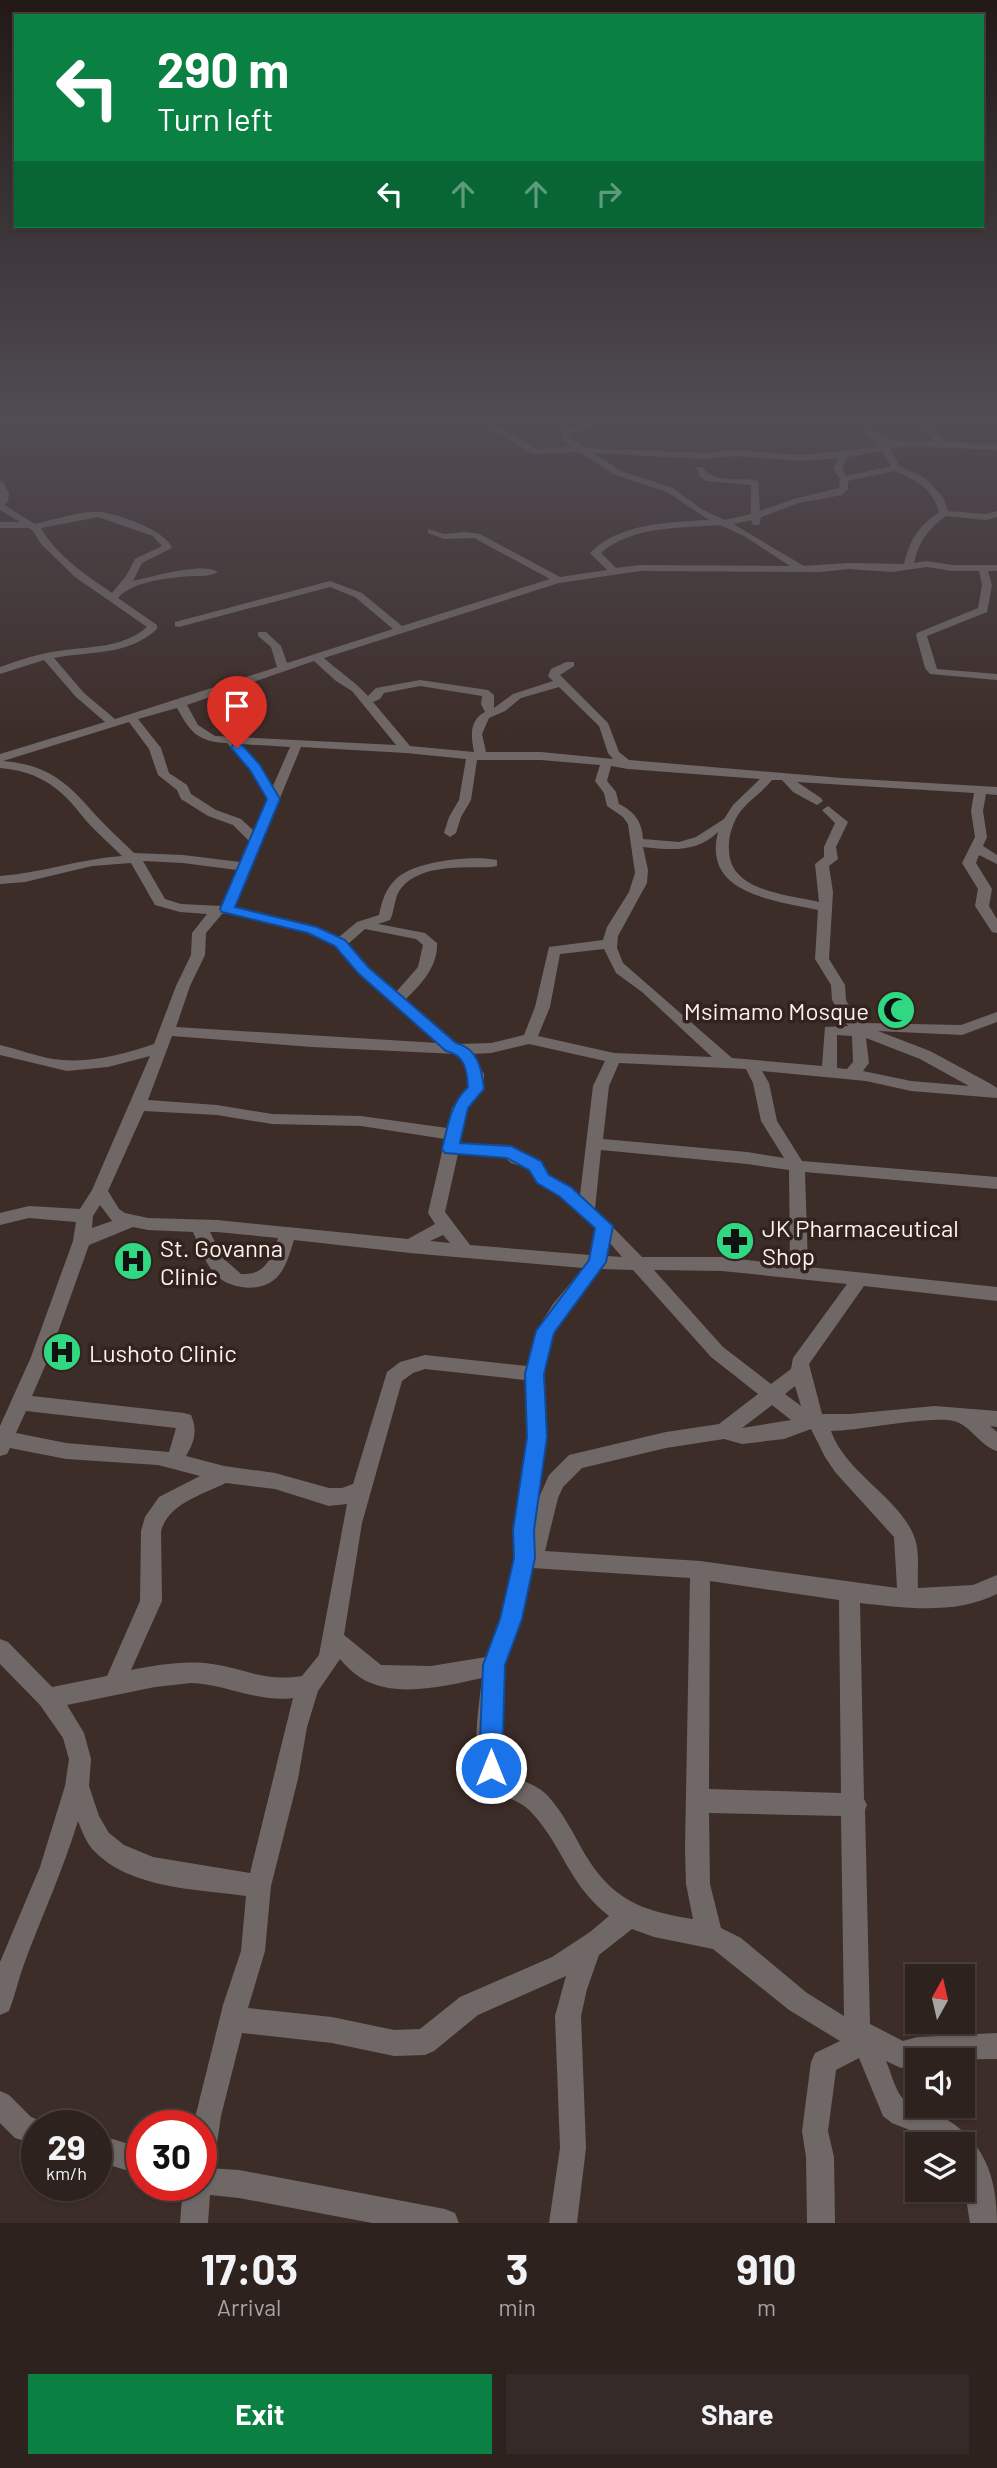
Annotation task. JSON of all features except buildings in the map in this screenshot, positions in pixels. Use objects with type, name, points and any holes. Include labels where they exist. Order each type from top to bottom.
[{"type":"street","points":[[0,671],[47,657],[131,642],[144,636],[153,627],[112,599],[53,551],[33,526]]},
{"type":"street","points":[[112,599],[125,586],[138,561],[168,547],[156,534],[132,526]]},
{"type":"street","points":[[613,571],[609,564],[595,553],[608,540],[673,526]]},
{"type":"street","points":[[729,526],[756,539],[800,568]]},
{"type":"street","points":[[755,526],[756,539]]},
{"type":"street","points":[[908,566],[915,540],[925,531],[926,526]]},
{"type":"street","points":[[431,531],[445,538],[470,534],[477,536],[558,580]]},
{"type":"street","points":[[0,758],[180,703],[558,580],[613,571],[848,566],[892,569],[927,564],[952,568],[997,568]]},
{"type":"street","points":[[983,569],[987,585],[983,610],[921,635],[930,668],[934,672],[997,677]]},
{"type":"street","points":[[125,586],[179,574],[213,572]]},
{"type":"street","points":[[179,624],[330,584],[341,586],[370,604],[400,630]]},
{"type":"street","points":[[262,634],[276,646],[283,668]]},
{"type":"street","points":[[47,657],[80,695],[113,723]]},
{"type":"street","points":[[316,657],[367,701],[405,749]]},
{"type":"street","points":[[570,664],[555,671],[554,676],[601,721],[607,729],[614,753],[628,765]]},
{"type":"street","points":[[367,701],[384,689],[408,684],[435,683],[471,688],[487,694],[491,713]]},
{"type":"street","points":[[450,833],[454,817],[464,803],[476,756],[477,727],[484,716],[517,696],[560,683]]},
{"type":"street","points":[[180,703],[188,722],[198,732],[212,739],[405,749],[476,756],[541,755],[628,765],[997,791]]},
{"type":"street","points":[[131,718],[155,748],[162,772],[183,788],[185,796],[212,813],[237,821],[257,841]]},
{"type":"street","points":[[230,740],[256,768],[274,799]]},
{"type":"street","points":[[297,743],[246,867],[222,910],[199,933],[198,955],[183,986],[138,1105],[100,1191],[85,1216],[82,1241],[40,1357],[2,1443],[66,1451],[139,1454],[224,1474],[275,1481],[329,1497],[343,1497],[360,1490]]},
{"type":"street","points":[[606,763],[601,781],[610,792],[609,800],[613,806],[631,816],[639,843],[637,855],[642,875],[627,909],[612,930],[610,944],[620,968],[674,1012],[727,1062]]},
{"type":"street","points":[[0,764],[34,769],[54,778],[78,800],[83,809],[120,848],[135,859],[160,902],[180,908],[222,910],[312,930],[340,943],[363,970],[474,1066],[476,1089],[464,1100],[436,1213],[465,1251]]},
{"type":"street","points":[[769,775],[729,821],[720,856],[736,880],[759,892],[825,907]]},
{"type":"street","points":[[785,776],[800,791],[842,822],[830,847],[831,859],[822,864],[825,872],[822,959],[838,985],[839,1000],[844,1013],[859,1029],[925,1055],[996,1093]]},
{"type":"street","points":[[981,790],[977,811],[981,837],[969,863],[990,896],[982,906],[997,929]]},
{"type":"street","points":[[639,843],[691,844],[704,839],[719,824],[729,821]]},
{"type":"street","points":[[975,847],[997,860]]},
{"type":"street","points":[[0,880],[24,878],[92,862],[135,859],[183,859],[246,867]]},
{"type":"street","points":[[340,943],[362,925],[385,917],[395,887],[414,873],[432,868],[492,863]]},
{"type":"street","points":[[362,925],[399,930],[419,936],[429,943],[428,959],[421,973],[397,999]]},
{"type":"street","points":[[529,1039],[536,1029],[541,1013],[554,950],[610,944]]},
{"type":"street","points":[[830,1073],[830,1030],[947,1031],[968,1029],[997,1017]]},
{"type":"street","points":[[850,1074],[861,1063],[859,1029]]},
{"type":"street","points":[[168,1031],[337,1044],[456,1048],[491,1048],[529,1039],[614,1058],[727,1062],[850,1074],[911,1086],[996,1093]]},
{"type":"street","points":[[0,1050],[54,1064],[71,1065],[122,1061],[161,1047]]},
{"type":"street","points":[[474,1066],[491,1048]]},
{"type":"street","points":[[586,1211],[601,1086],[614,1058]]},
{"type":"street","points":[[752,1065],[761,1083],[769,1121],[797,1166],[799,1271]]},
{"type":"street","points":[[138,1105],[217,1110],[272,1119],[361,1121],[452,1142],[511,1152],[517,1158],[535,1166],[543,1179],[565,1192],[604,1226],[717,1352],[802,1418],[815,1422]]},
{"type":"street","points":[[594,1144],[736,1156],[797,1166],[997,1183]]},
{"type":"street","points":[[100,1191],[113,1213],[128,1222]]},
{"type":"street","points":[[0,1219],[29,1212],[85,1216]]},
{"type":"street","points":[[82,1241],[128,1222],[199,1225],[411,1247],[597,1262],[722,1264],[997,1294]]},
{"type":"street","points":[[199,1225],[218,1265],[225,1275],[237,1281],[258,1280],[269,1275],[288,1233]]},
{"type":"street","points":[[529,1559],[523,1530],[537,1437],[534,1374],[545,1331],[597,1262],[604,1226]]},
{"type":"street","points":[[411,1247],[419,1239],[445,1227]]},
{"type":"street","points":[[860,1279],[804,1354],[800,1372],[815,1422],[824,1438],[835,1455],[902,1532],[906,1543],[908,1597]]},
{"type":"street","points":[[210,2110],[253,1951],[259,1886],[287,1779],[296,1727],[308,1686],[329,1659],[333,1639],[332,1625],[360,1490],[394,1377],[407,1367],[425,1362],[534,1374]]},
{"type":"street","points":[[724,1432],[800,1372]]},
{"type":"street","points":[[20,1402],[184,1421],[187,1428],[174,1461]]},
{"type":"street","points":[[997,1419],[928,1414],[853,1422],[815,1422],[783,1431],[742,1436],[724,1432],[666,1440],[576,1461],[556,1481],[548,1498],[494,1665],[490,1759],[494,1776],[535,1800],[554,1819],[583,1875],[606,1898],[629,1915],[659,1928],[711,1935],[732,1948],[782,1990],[865,2039],[901,2055],[917,2050],[997,2046]]},
{"type":"street","points":[[963,1415],[997,1443]]},
{"type":"street","points":[[115,1682],[152,1601],[150,1531],[155,1517],[166,1503],[224,1474]]},
{"type":"street","points":[[529,1559],[700,1570],[908,1597],[994,1592]]},
{"type":"street","points":[[700,1570],[698,1881],[704,1919],[711,1935]]},
{"type":"street","points":[[849,1591],[865,2039],[892,2107],[901,2114],[930,2124],[941,2132]]},
{"type":"street","points":[[333,1639],[371,1672],[386,1677],[404,1679],[477,1670],[494,1665]]},
{"type":"street","points":[[0,1649],[48,1698],[73,1733],[80,1759],[77,1786],[52,1867],[11,1966],[0,2002]]},
{"type":"street","points":[[48,1698],[84,1693],[115,1682],[200,1673],[218,1674],[274,1689],[308,1686]]},
{"type":"street","points":[[77,1786],[101,1841],[134,1863],[171,1873],[259,1886]]},
{"type":"street","points":[[697,1803],[709,1801],[855,1805]]},
{"type":"street","points":[[233,2019],[332,2030],[394,2043],[425,2042],[469,2006],[561,1966],[590,1947],[629,1915]]},
{"type":"street","points":[[563,2223],[573,2148],[568,2016],[574,1989],[590,1947]]},
{"type":"street","points":[[821,2223],[820,2157],[815,2131],[824,2062],[865,2039]]},
{"type":"street","points":[[0,2104],[21,2126]]},
{"type":"street","points":[[975,2168],[978,2172],[984,2223]]},
{"type":"street","points":[[217,2182],[239,2184],[445,2223]]},
{"type":"street","points":[[194,2223],[196,2201]]},
{"type":"place","name":"Msimamo Mosque","points":[[896,1010]]},
{"type":"place","name":"JK Pharmaceutical Shop","points":[[735,1241]]},
{"type":"place","name":"St. Govanna Clinic","points":[[133,1261]]},
{"type":"place","name":"Lushoto Clinic","points":[[62,1352]]},
{"type":"route","points":[[237,748],[256,768],[274,799],[227,909],[312,930],[340,943],[382,988],[452,1047],[460,1049],[475,1068],[476,1089],[460,1108],[451,1149],[477,1148],[511,1152],[517,1158],[535,1166],[543,1179],[565,1192],[604,1226],[597,1262],[545,1331],[534,1374],[537,1437],[523,1530],[524,1558],[511,1619],[494,1665],[491,1768]]}]
